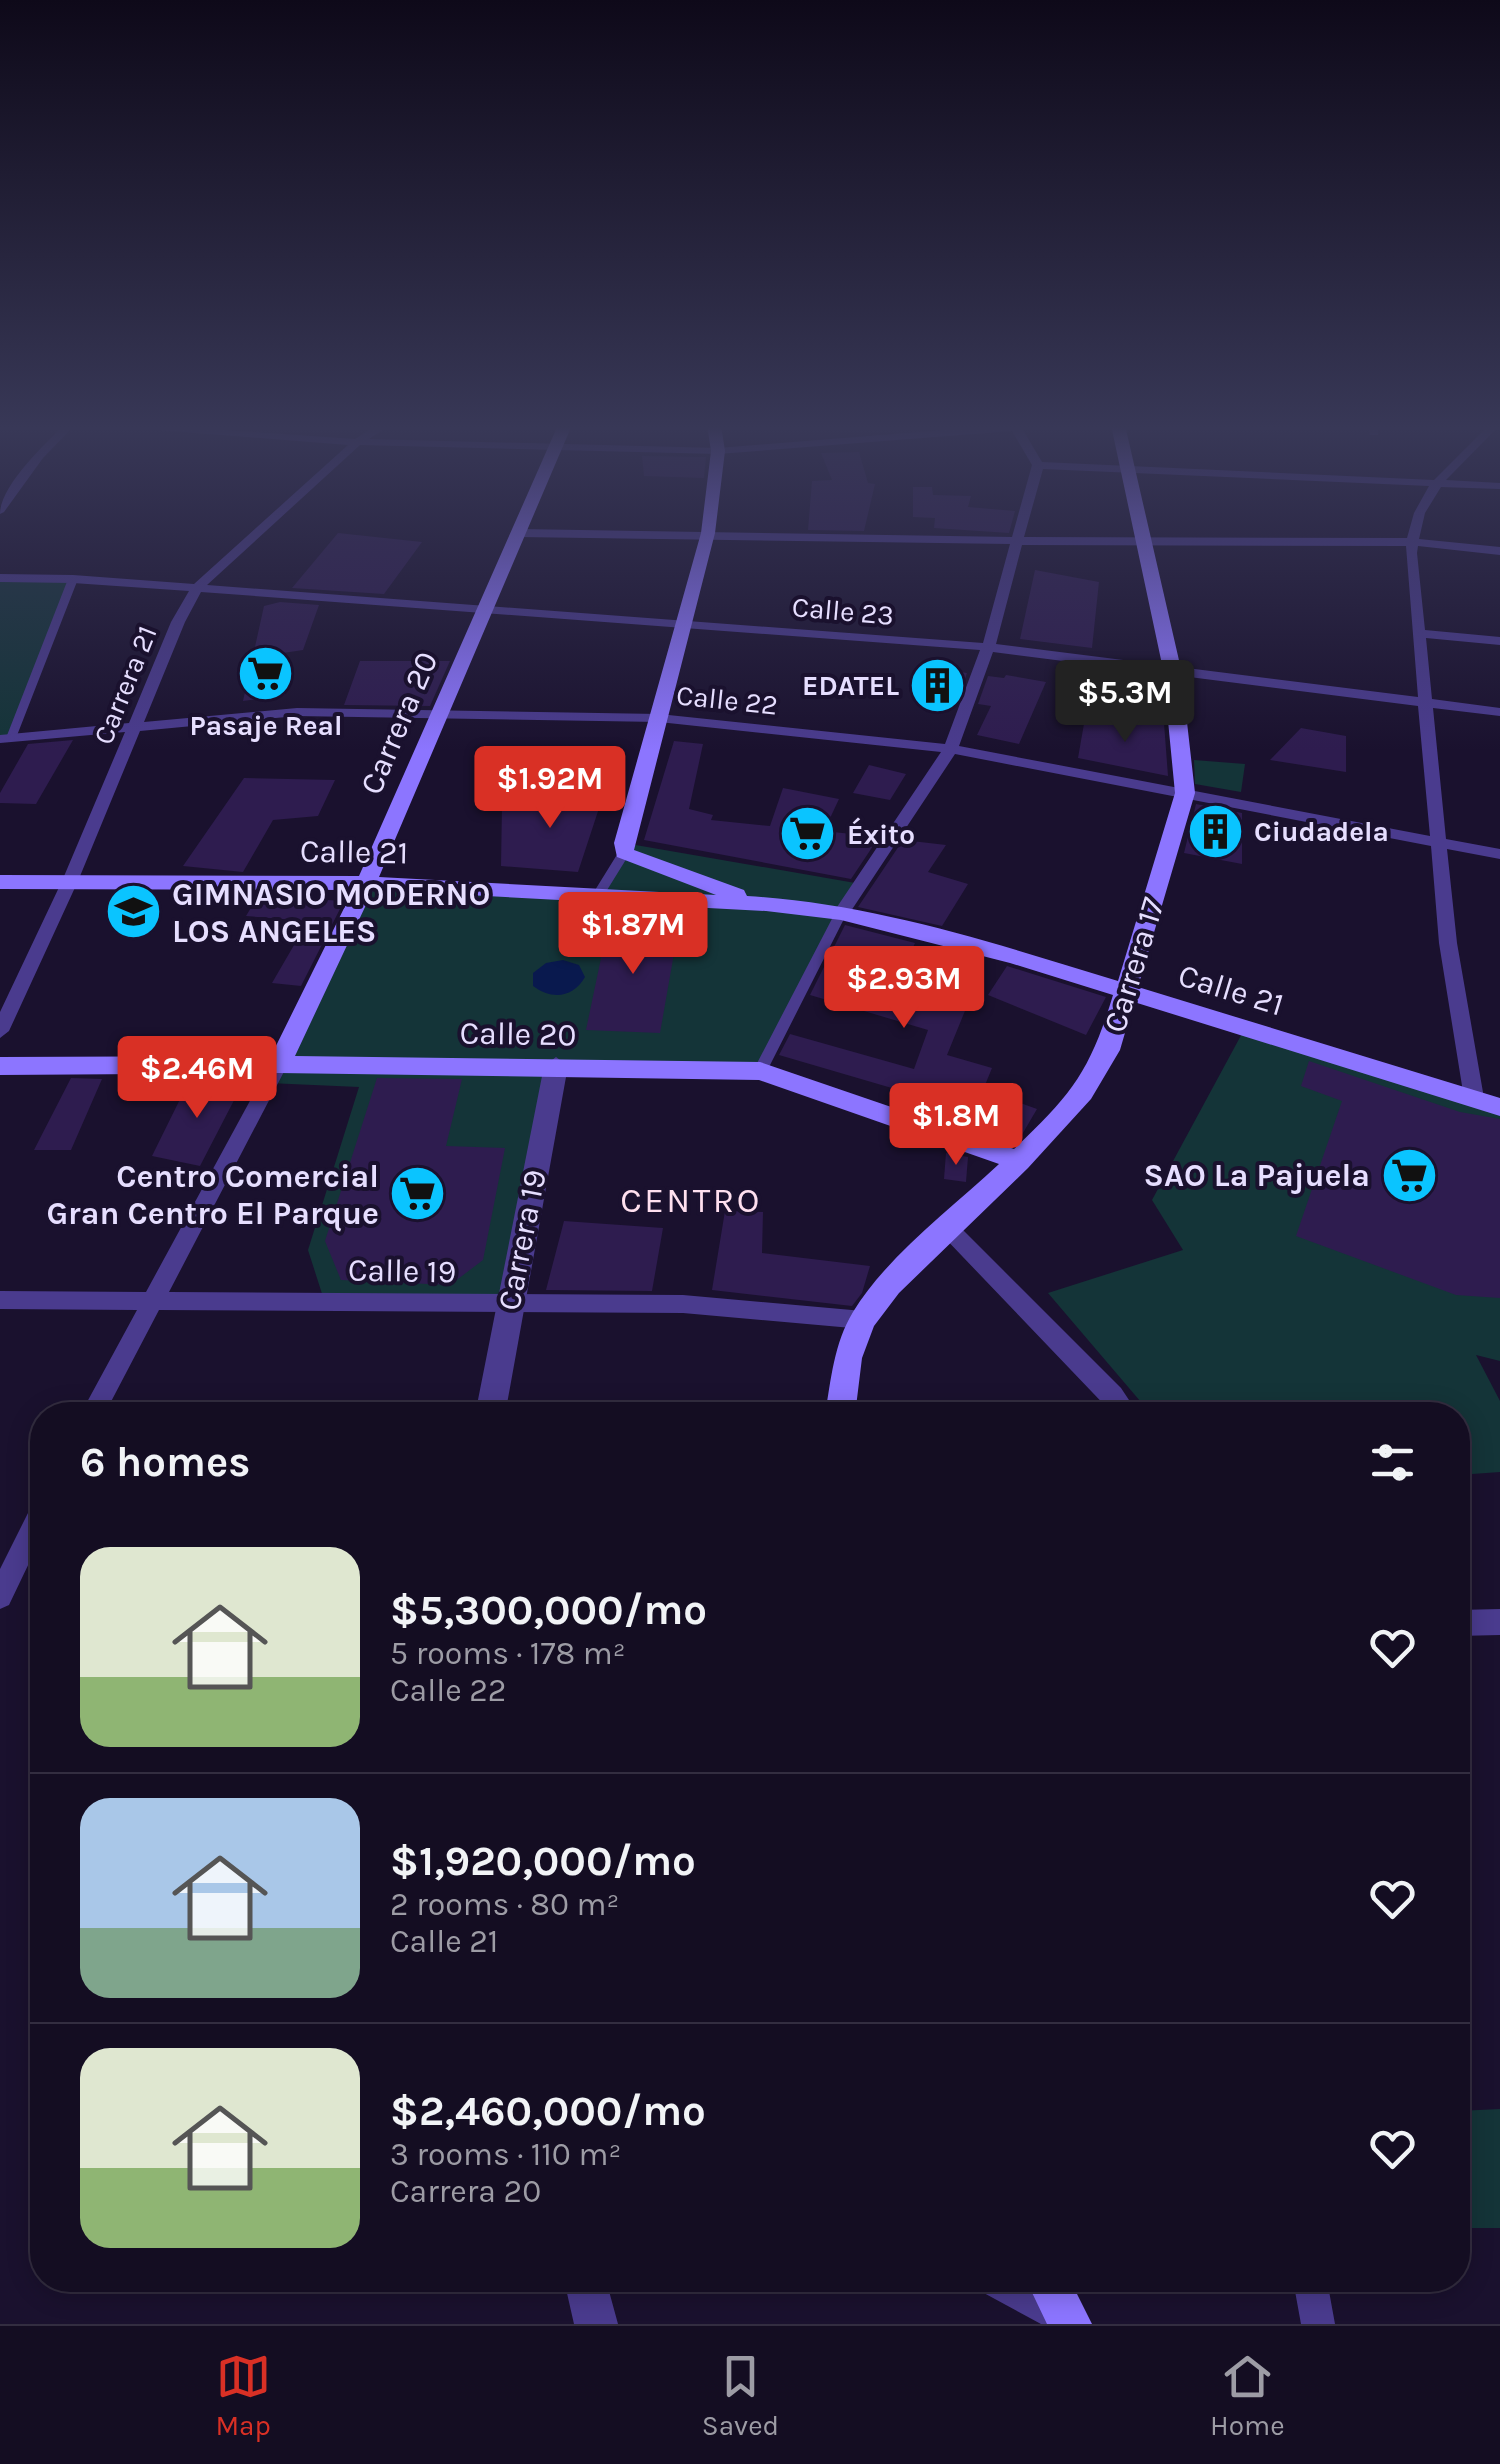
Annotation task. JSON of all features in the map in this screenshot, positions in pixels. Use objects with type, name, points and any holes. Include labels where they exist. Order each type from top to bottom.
[{"type":"main road","name":"Carrera 20","points":[[279,1064],[366,883],[481,611],[519,533]]},
{"type":"main road","points":[[624,853],[624,840],[708,533]]},
{"type":"main road","name":"Carrera 17","points":[[842,1402],[848,1358],[863,1320],[889,1286],[1020,1161],[1083,1093],[1108,1050],[1185,793],[1172,669],[1143,533]]},
{"type":"main road","name":"Calle 21","points":[[624,853],[766,904]]},
{"type":"main road","name":"Calle 21","points":[[0,882],[366,883],[766,904],[841,913],[1014,957],[1500,1107]]},
{"type":"main road","name":"Calle 20","points":[[0,1066],[279,1064],[760,1071],[1020,1161]]},
{"type":"main road","points":[[1053,2292],[1068,2321]]},
{"type":"street","name":"Carrera 21","points":[[0,1031],[70,882],[178,622],[197,588],[256,533]]},
{"type":"street","points":[[725,533],[1146,544],[1411,542],[1500,552]]},
{"type":"street","points":[[760,1071],[841,913],[951,748],[988,647],[1017,533]]},
{"type":"street","points":[[1414,533],[1411,542],[1448,942],[1474,1098]]},
{"type":"street","name":"Calle 23","points":[[0,578],[73,579],[988,647],[1500,712]]},
{"type":"street","points":[[5,738],[73,579]]},
{"type":"street","points":[[1420,633],[1500,641]]},
{"type":"street","name":"Calle 22","points":[[5,738],[296,712],[659,718],[951,748],[1500,854]]},
{"type":"street","points":[[598,895],[624,853]]},
{"type":"street","name":"Carrera 20","points":[[99,1402],[279,1064]]},
{"type":"street","name":"Carrera 19","points":[[492,1402],[556,1066]]},
{"type":"street","points":[[948,1228],[1119,1402]]},
{"type":"street","name":"Calle 19","points":[[0,1300],[683,1304],[863,1320]]},
{"type":"street","points":[[0,1596],[30,1535]]},
{"type":"street","points":[[1470,1623],[1500,1622]]},
{"type":"street","points":[[588,2292],[596,2324]]},
{"type":"street","points":[[1016,2292],[1068,2321]]},
{"type":"street","points":[[1312,2292],[1318,2324]]},
{"type":"green space","points":[[0,579],[73,579],[11,738],[0,739]]},
{"type":"green space","points":[[1194,760],[1245,764],[1241,792],[1195,784]]},
{"type":"green space","points":[[624,843],[861,884],[760,1071],[556,1068],[509,1305],[325,1303],[308,1250],[359,1087],[268,1083],[366,883],[598,895]]},
{"type":"green space","points":[[1245,1028],[1500,1109],[1500,1361],[1476,1355],[1500,1401],[1500,1472],[1470,1474],[1470,1402],[1141,1402],[1048,1293],[1183,1250],[1152,1200]]},
{"type":"green space","points":[[1500,2109],[1500,2228],[1470,2228],[1470,2110]]},
{"type":"shaded area","points":[[563,960],[579,965],[585,977],[580,984],[562,995],[533,986],[533,973],[546,963]]},
{"type":"building","points":[[338,533],[422,542],[384,594],[292,588]]},
{"type":"building","points":[[1035,570],[1099,582],[1092,648],[1020,639]]},
{"type":"building","name":"Pasaje Real","points":[[280,602],[319,605],[303,650],[283,653],[285,695],[243,701],[264,606]]},
{"type":"building","points":[[360,661],[450,661],[430,706],[344,705]]},
{"type":"building","name":"EDATEL","points":[[922,666],[967,673],[957,702],[913,697]]},
{"type":"building","points":[[988,676],[1046,682],[1019,744],[977,735],[991,706],[978,704]]},
{"type":"building","points":[[1085,718],[1121,719],[1120,724],[1164,723],[1168,776],[1078,758]]},
{"type":"building","points":[[1301,728],[1346,736],[1346,772],[1270,760]]},
{"type":"building","points":[[73,740],[36,804],[0,803],[0,793],[28,744]]},
{"type":"building","points":[[674,741],[703,744],[689,809],[713,815],[711,820],[770,826],[783,788],[839,799],[824,831],[879,837],[851,879],[644,840]]},
{"type":"building","points":[[869,765],[906,774],[890,800],[853,793]]},
{"type":"building","points":[[244,778],[335,780],[318,816],[273,820],[243,872],[183,866]]},
{"type":"building","points":[[565,788],[605,790],[578,872],[501,866],[502,805],[556,801]]},
{"type":"building","name":"Ciudadela","points":[[1196,804],[1242,813],[1242,864],[1184,853]]},
{"type":"building","points":[[903,840],[946,845],[928,872],[968,884],[942,926],[858,907]]},
{"type":"building","points":[[258,896],[344,901],[301,986],[272,983],[308,921],[246,916]]},
{"type":"building","points":[[609,920],[679,925],[660,1033],[586,1030]]},
{"type":"building","points":[[845,925],[915,943],[898,980],[969,1001],[947,1055],[992,1068],[983,1090],[1037,1109],[1020,1138],[980,1124],[984,1115],[779,1055],[790,1034],[914,1069],[928,1030],[810,995]]},
{"type":"building","points":[[1007,966],[1106,997],[1086,1035],[988,995]]},
{"type":"building","name":"SAO La Pajuela","points":[[1309,1061],[1460,1112],[1500,1119],[1500,1298],[1456,1295],[1296,1236],[1342,1101],[1301,1086]]},
{"type":"building","points":[[71,1078],[102,1079],[71,1150],[34,1150]]},
{"type":"building","name":"Centro Comercial Gran Centro El Parque","points":[[377,1078],[462,1079],[446,1146],[505,1148],[483,1260],[450,1285],[341,1280],[325,1241]]},
{"type":"building","points":[[189,1081],[244,1081],[200,1166],[152,1156]]},
{"type":"building","points":[[946,1153],[968,1157],[966,1182],[944,1179]]},
{"type":"building","points":[[725,1211],[763,1212],[762,1253],[870,1266],[862,1293],[852,1306],[712,1290]]},
{"type":"building","points":[[564,1221],[663,1228],[652,1291],[546,1290]]},
{"type":"place","name":"Pasaje Real","points":[[266,674]]},
{"type":"place","name":"EDATEL","points":[[938,685]]},
{"type":"place","name":"Ciudadela","points":[[1215,831]]},
{"type":"place","name":"Éxito","points":[[808,834]]},
{"type":"place","name":"GIMNASIO MODERNO LOS ANGELES","points":[[133,912]]},
{"type":"place","name":"SAO La Pajuela","points":[[1409,1175]]},
{"type":"place","name":"Centro Comercial Gran Centro El Parque","points":[[418,1194]]},
{"type":"district","name":"CENTRO","points":[[691,1200]]}]
